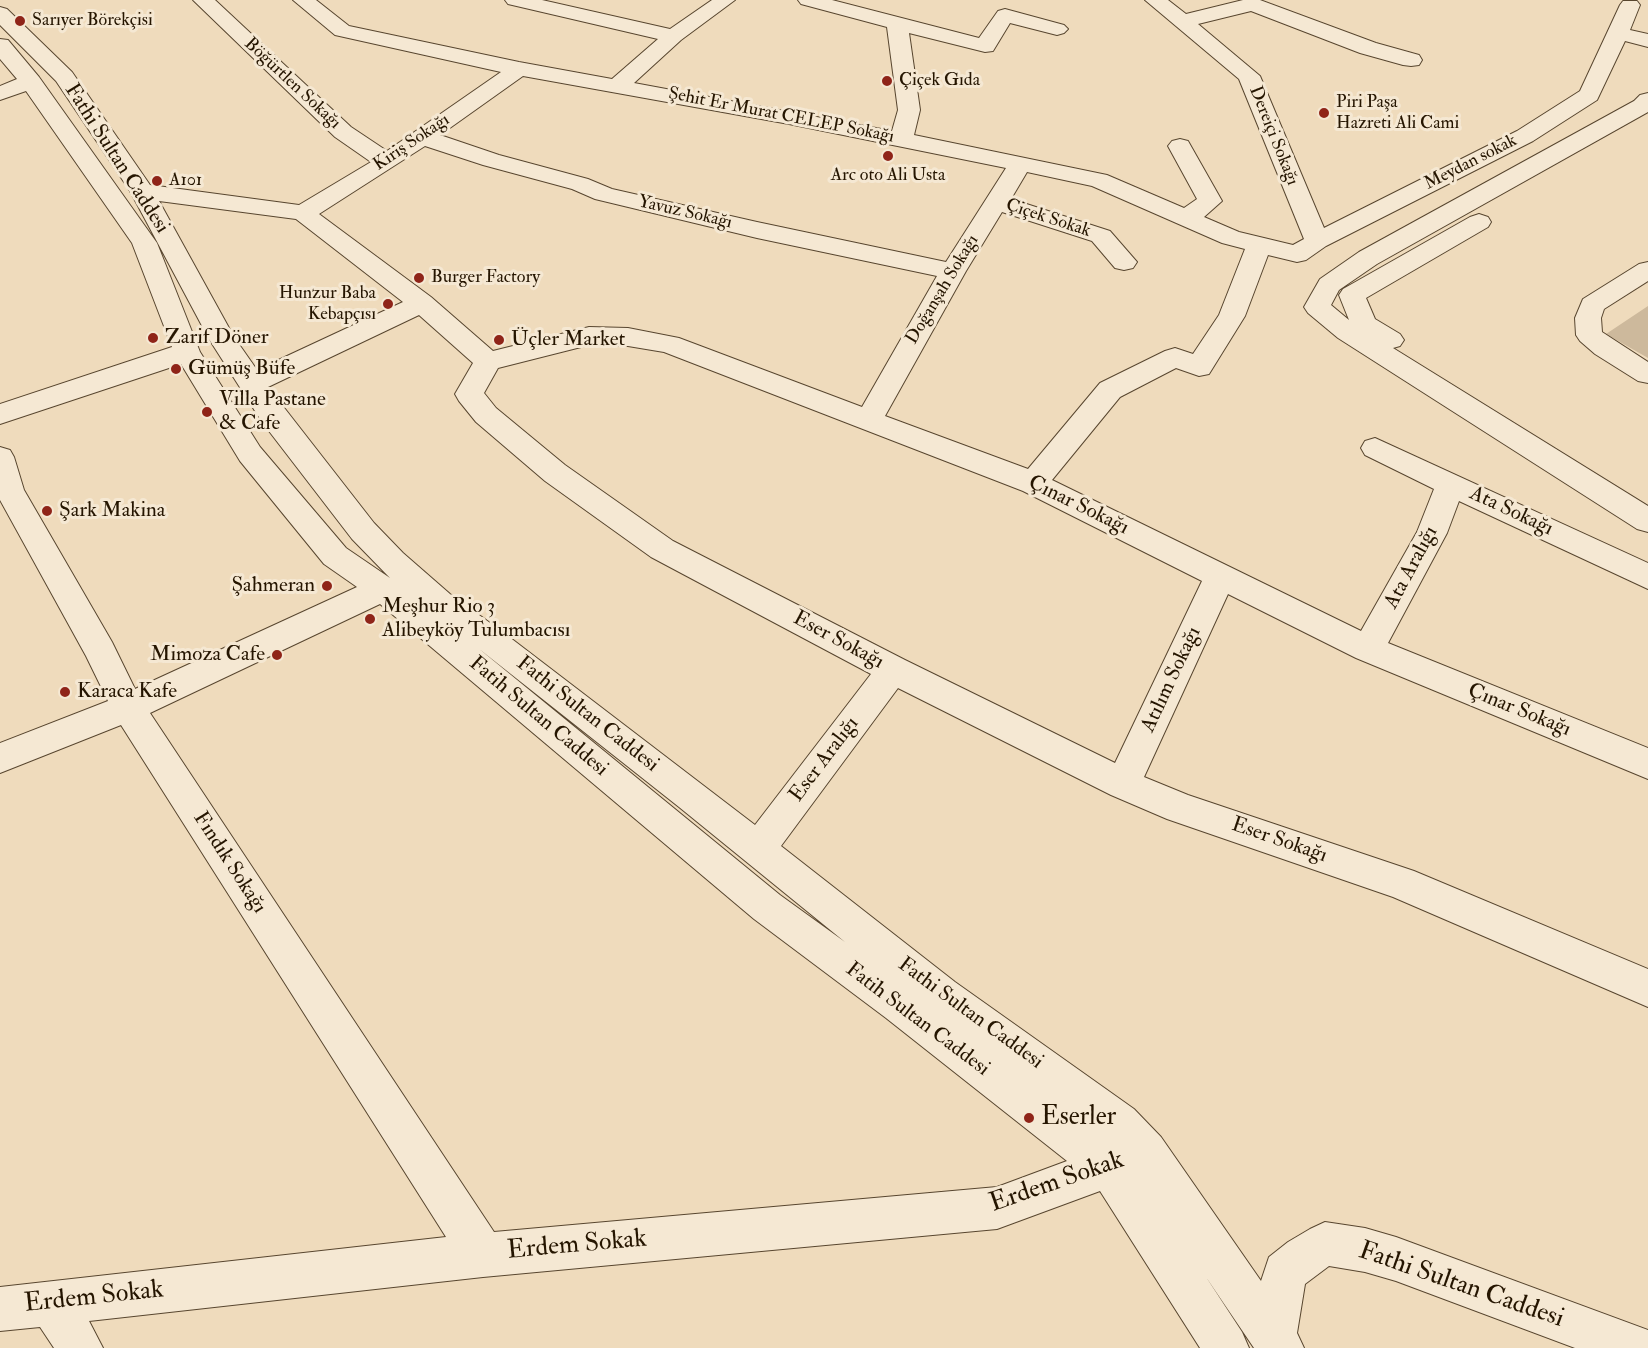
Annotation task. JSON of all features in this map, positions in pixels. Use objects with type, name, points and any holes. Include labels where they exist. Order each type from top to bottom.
[{"type":"street","name":"Böğürtlen Sokağı","points":[[202,0],[343,132],[387,162]]},
{"type":"street","name":"Şehit Er Murat CELEP Sokağı","points":[[303,0],[342,31],[519,69],[618,85],[901,139],[1099,180],[1231,238],[1259,246]]},
{"type":"street","points":[[515,0],[674,36]]},
{"type":"street","points":[[618,85],[674,36],[725,0]]},
{"type":"street","name":"Dereiçi Sokağı","points":[[1155,0],[1185,21],[1249,76],[1317,241]]},
{"type":"street","points":[[816,1],[985,46],[1005,15],[1057,29]]},
{"type":"street","points":[[1185,21],[1252,4],[1368,48],[1411,60]]},
{"type":"street","name":"Meydan sokak","points":[[1259,246],[1297,254],[1317,241],[1525,136],[1589,95],[1630,5]]},
{"type":"street","name":"Fathi Sultan Caddesi","points":[[4,8],[64,77],[142,191],[222,339],[272,415],[363,531],[392,561],[439,603],[493,642],[941,995],[1119,1124],[1128,1160]]},
{"type":"street","points":[[897,23],[909,110],[901,139]]},
{"type":"street","points":[[1619,33],[1648,41]]},
{"type":"street","name":"Fatih Sultan Caddesi","points":[[0,45],[31,82],[144,243],[187,352],[250,454],[335,556],[383,589],[767,907],[900,1005],[1128,1160]]},
{"type":"street","name":"Kiriş Sokağı","points":[[303,213],[387,162],[519,69]]},
{"type":"street","points":[[0,93],[31,82]]},
{"type":"street","points":[[1646,109],[1352,295],[1364,324],[1648,498]]},
{"type":"street","points":[[1646,109],[1368,258],[1329,285],[1317,308],[1347,332],[1648,520]]},
{"type":"street","name":"Yavuz Sokağı","points":[[422,137],[490,160],[580,184],[604,194],[757,230],[953,271]]},
{"type":"street","points":[[1180,146],[1210,201],[1186,218]]},
{"type":"street","name":"Doğanşah Sokağı","points":[[868,419],[953,271],[1021,163]]},
{"type":"street","points":[[142,191],[303,213],[422,303],[488,361]]},
{"type":"street","name":"Çiçek Sokak","points":[[996,202],[1101,236],[1124,262]]},
{"type":"street","points":[[1033,483],[1110,390],[1175,357],[1199,367],[1232,316],[1259,246]]},
{"type":"street","points":[[1648,270],[1592,305],[1588,318],[1588,335],[1648,374]]},
{"type":"street","points":[[251,384],[422,303]]},
{"type":"street","name":"Çınar Sokağı","points":[[488,361],[589,336],[628,337],[669,344],[1033,483],[1368,649],[1648,764]]},
{"type":"street","points":[[0,414],[187,352]]},
{"type":"street","name":"Eser Sokağı","points":[[488,361],[469,394],[486,415],[555,473],[662,549],[893,670],[1123,784],[1180,808],[1401,883],[1648,988]]},
{"type":"street","name":"Ata Sokağı","points":[[1375,448],[1648,577]]},
{"type":"street","name":"Fındık Sokağı","points":[[0,457],[9,490],[100,651],[128,708],[483,1255]]},
{"type":"street","name":"Ata Aralığı","points":[[1368,649],[1432,533],[1451,484]]},
{"type":"street","name":"Atılım Sokağı","points":[[1123,784],[1220,576]]},
{"type":"street","points":[[0,758],[128,708],[383,589]]},
{"type":"street","name":"Eser Aralığı","points":[[758,850],[893,670]]},
{"type":"street","points":[[1128,1160],[1278,1342]]},
{"type":"street","points":[[1128,1160],[1226,1348]]},
{"type":"street","name":"Erdem Sokak","points":[[0,1309],[483,1255],[997,1208],[1128,1160]]},
{"type":"street","name":"Fathi Sultan Caddesi","points":[[1278,1342],[1286,1273],[1303,1257],[1324,1244],[1365,1250],[1396,1259],[1636,1348]]},
{"type":"street","points":[[51,1304],[80,1348]]},
{"type":"shaded area","points":[[1648,306],[1648,358],[1606,334]]},
{"type":"place","name":"Sarıyer Börekçisi","points":[[20,21]]},
{"type":"place","name":"Çiçek Gıda","points":[[887,81]]},
{"type":"place","name":"Piri Paşa Hazreti Ali Cami","points":[[1324,113]]},
{"type":"place","name":"Arc oto Ali Usta","points":[[888,156]]},
{"type":"place","name":"A101","points":[[157,181]]},
{"type":"place","name":"Burger Factory","points":[[419,278]]},
{"type":"place","name":"Hunzur Baba Kebapçısı","points":[[388,304]]},
{"type":"place","name":"Zarif Döner","points":[[153,338]]},
{"type":"place","name":"Üçler Market","points":[[499,340]]},
{"type":"place","name":"Gümüş Büfe","points":[[176,369]]},
{"type":"place","name":"Villa Pastane & Cafe","points":[[207,412]]},
{"type":"place","name":"Şark Makina","points":[[47,511]]},
{"type":"place","name":"Şahmeran","points":[[327,586]]},
{"type":"place","name":"Meşhur Rio 3 Alibeyköy Tulumbacısı","points":[[370,619]]},
{"type":"place","name":"Mimoza Cafe","points":[[277,655]]},
{"type":"place","name":"Karaca Kafe","points":[[65,692]]},
{"type":"place","name":"Eserler","points":[[1029,1118]]}]
